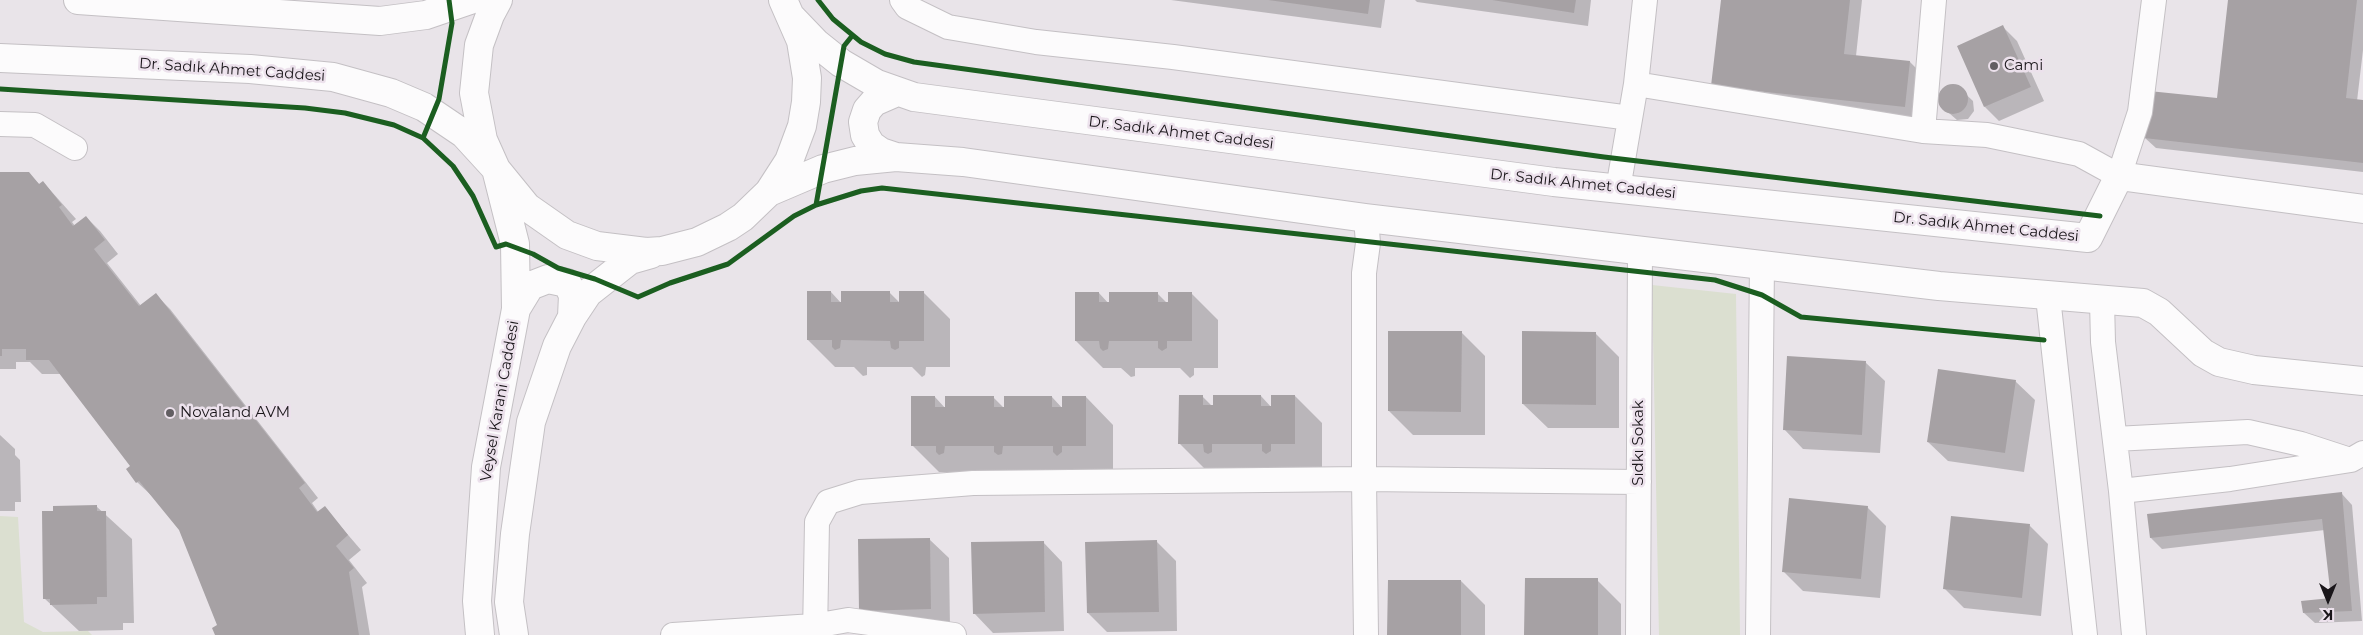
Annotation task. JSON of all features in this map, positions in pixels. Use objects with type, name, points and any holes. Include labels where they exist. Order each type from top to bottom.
[{"type":"main road","points":[[78,0],[380,21],[426,15],[470,0]]},
{"type":"main road","points":[[498,0],[490,15],[479,45],[474,93],[483,140],[496,169],[527,207],[567,235],[613,250],[662,250]]},
{"type":"main road","points":[[514,635],[509,602],[515,534],[531,422],[557,346],[572,317],[588,293],[630,260],[713,236],[743,217],[769,192],[794,150],[805,114],[807,90],[806,65],[801,41],[788,9]]},
{"type":"main road","name":"Dr. Sadık Ahmet Caddesi","points":[[788,9],[816,43],[858,74],[897,92],[939,102],[1618,189],[2088,238],[2120,176]]},
{"type":"main road","name":"Dr. Sadık Ahmet Caddesi","points":[[0,58],[250,69],[332,77],[391,93],[424,107],[464,134],[496,169]]},
{"type":"main road","points":[[896,157],[882,152],[871,145],[865,135],[863,122],[867,110],[874,102],[897,92]]},
{"type":"main road","points":[[769,192],[825,168],[855,160],[896,157],[963,162],[1366,218],[1939,286],[2048,297],[2143,303],[2159,312],[2203,353],[2220,362],[2254,370],[2363,381]]},
{"type":"main road","name":"Veysel Karani Caddesi","points":[[480,635],[477,601],[486,466],[516,309],[515,244],[496,169]]},
{"type":"main road","points":[[2120,176],[2363,209]]},
{"type":"main road","points":[[516,309],[530,286],[548,279],[567,283],[573,295],[572,317]]},
{"type":"street","points":[[902,0],[906,8],[948,27],[1036,42],[1173,57],[1630,118]]},
{"type":"street","points":[[1618,189],[1636,84],[1645,0]]},
{"type":"street","points":[[1923,131],[1934,0]]},
{"type":"street","points":[[1636,84],[1923,131],[1987,135],[2079,154],[2120,176],[2140,112],[2154,0]]},
{"type":"street","points":[[0,124],[36,125],[75,148]]},
{"type":"street","points":[[1366,218],[1368,242],[1364,273],[1366,635]]},
{"type":"street","name":"Sıdkı Sokak","points":[[1638,635],[1640,250]]},
{"type":"street","points":[[1758,635],[1762,265]]},
{"type":"street","points":[[2048,297],[2086,635]]},
{"type":"street","points":[[2102,301],[2103,342],[2121,490],[2134,635]]},
{"type":"street","points":[[2115,439],[2248,432],[2357,457]]},
{"type":"street","points":[[2121,490],[2230,479],[2357,457]]},
{"type":"street","points":[[815,630],[817,522],[828,502],[860,492],[973,484],[1364,479],[1639,482]]},
{"type":"street","points":[[673,635],[815,630],[848,620],[954,635]]},
{"type":"shaded area","points":[[1652,285],[1736,294],[1740,635],[1659,635]]},
{"type":"shaded area","points":[[0,516],[18,517],[24,622],[43,632],[88,631],[92,635],[0,635]]},
{"type":"building","points":[[1268,0],[1370,0],[1368,14]]},
{"type":"building","points":[[1492,0],[1576,0],[1574,13]]},
{"type":"building","points":[[1721,0],[1850,0],[1844,54],[1910,61],[1905,107],[1711,86]]},
{"type":"building","points":[[2228,0],[2357,0],[2346,98],[2363,100],[2363,163],[2144,138],[2149,91],[2217,98]]},
{"type":"building","name":"Cami","points":[[2003,25],[2031,87],[1984,107],[1957,46]]},
{"type":"building","points":[[1953,84],[1959,85],[1967,93],[1967,105],[1959,113],[1953,114],[1947,113],[1939,105],[1938,99],[1939,93],[1947,85]]},
{"type":"building","name":"Novaland AVM","points":[[0,172],[29,172],[39,184],[43,181],[62,205],[59,207],[73,226],[86,216],[105,240],[94,249],[139,306],[156,293],[305,483],[299,488],[317,512],[325,506],[348,535],[336,546],[354,568],[349,572],[359,635],[215,635],[212,628],[217,625],[179,530],[139,481],[136,483],[126,469],[130,466],[49,360],[26,360],[26,349],[2,349],[2,356],[0,356]]},
{"type":"building","points":[[807,291],[831,291],[831,302],[841,302],[841,291],[890,291],[890,302],[899,302],[899,291],[924,291],[924,341],[899,341],[899,348],[895,350],[891,348],[890,341],[841,340],[840,348],[835,350],[832,347],[832,340],[807,340]]},
{"type":"building","points":[[1075,292],[1099,292],[1099,302],[1109,302],[1109,292],[1158,292],[1158,302],[1168,302],[1168,292],[1192,292],[1192,341],[1167,341],[1167,348],[1162,351],[1158,348],[1158,341],[1109,341],[1108,349],[1103,351],[1100,348],[1099,341],[1075,341]]},
{"type":"building","points":[[1388,331],[1462,331],[1461,412],[1388,411]]},
{"type":"building","points":[[1522,331],[1596,332],[1596,405],[1522,404]]},
{"type":"building","points":[[1787,356],[1866,361],[1862,435],[1783,430]]},
{"type":"building","points":[[1938,369],[2016,380],[2005,453],[1927,442]]},
{"type":"building","points":[[1179,395],[1203,395],[1203,405],[1213,405],[1213,395],[1261,395],[1261,406],[1271,406],[1271,395],[1295,395],[1295,444],[1271,444],[1271,451],[1266,454],[1262,451],[1262,444],[1212,444],[1212,452],[1208,454],[1204,452],[1203,444],[1178,444]]},
{"type":"building","points":[[911,396],[935,396],[935,407],[945,407],[945,396],[994,396],[994,407],[1004,407],[1004,396],[1052,396],[1052,407],[1062,407],[1062,396],[1086,396],[1086,446],[1062,446],[1062,452],[1057,456],[1053,452],[1053,446],[1003,446],[1002,454],[998,455],[994,452],[994,446],[945,446],[944,453],[939,455],[936,452],[936,446],[911,446]]},
{"type":"building","points":[[2342,492],[2352,611],[2303,613],[2301,601],[2331,598],[2322,519],[2150,538],[2147,514]]},
{"type":"building","points":[[1789,498],[1868,506],[1861,579],[1782,572]]},
{"type":"building","points":[[97,505],[97,511],[106,511],[107,597],[97,597],[97,604],[50,605],[50,599],[43,599],[42,511],[53,511],[53,506]]},
{"type":"building","points":[[1951,516],[2030,524],[2022,598],[1943,589]]},
{"type":"building","points":[[930,538],[931,609],[859,611],[858,539]]},
{"type":"building","points":[[1157,540],[1159,612],[1087,613],[1085,542]]},
{"type":"building","points":[[1044,541],[1045,612],[973,614],[971,542]]},
{"type":"building","points":[[1525,578],[1598,578],[1598,635],[1524,635]]},
{"type":"building","points":[[1388,580],[1461,580],[1461,635],[1387,635]]},
{"type":"cycle path","points":[[423,138],[439,99],[452,23],[449,0]]},
{"type":"cycle path","points":[[818,0],[833,19],[861,42],[885,54],[914,62],[1604,157],[2100,216]]},
{"type":"cycle path","points":[[816,205],[844,46],[852,36]]},
{"type":"cycle path","points":[[0,89],[305,108],[345,113],[394,125],[423,138],[453,166],[473,196],[496,247],[506,244],[533,254],[558,268],[595,279],[638,297],[670,283],[728,264],[794,216],[816,205],[861,191],[882,188],[1715,280],[1762,295],[1801,317],[2044,340]]},
{"type":"place","name":"Cami","points":[[1994,66]]},
{"type":"place","name":"Novaland AVM","points":[[170,413]]}]
